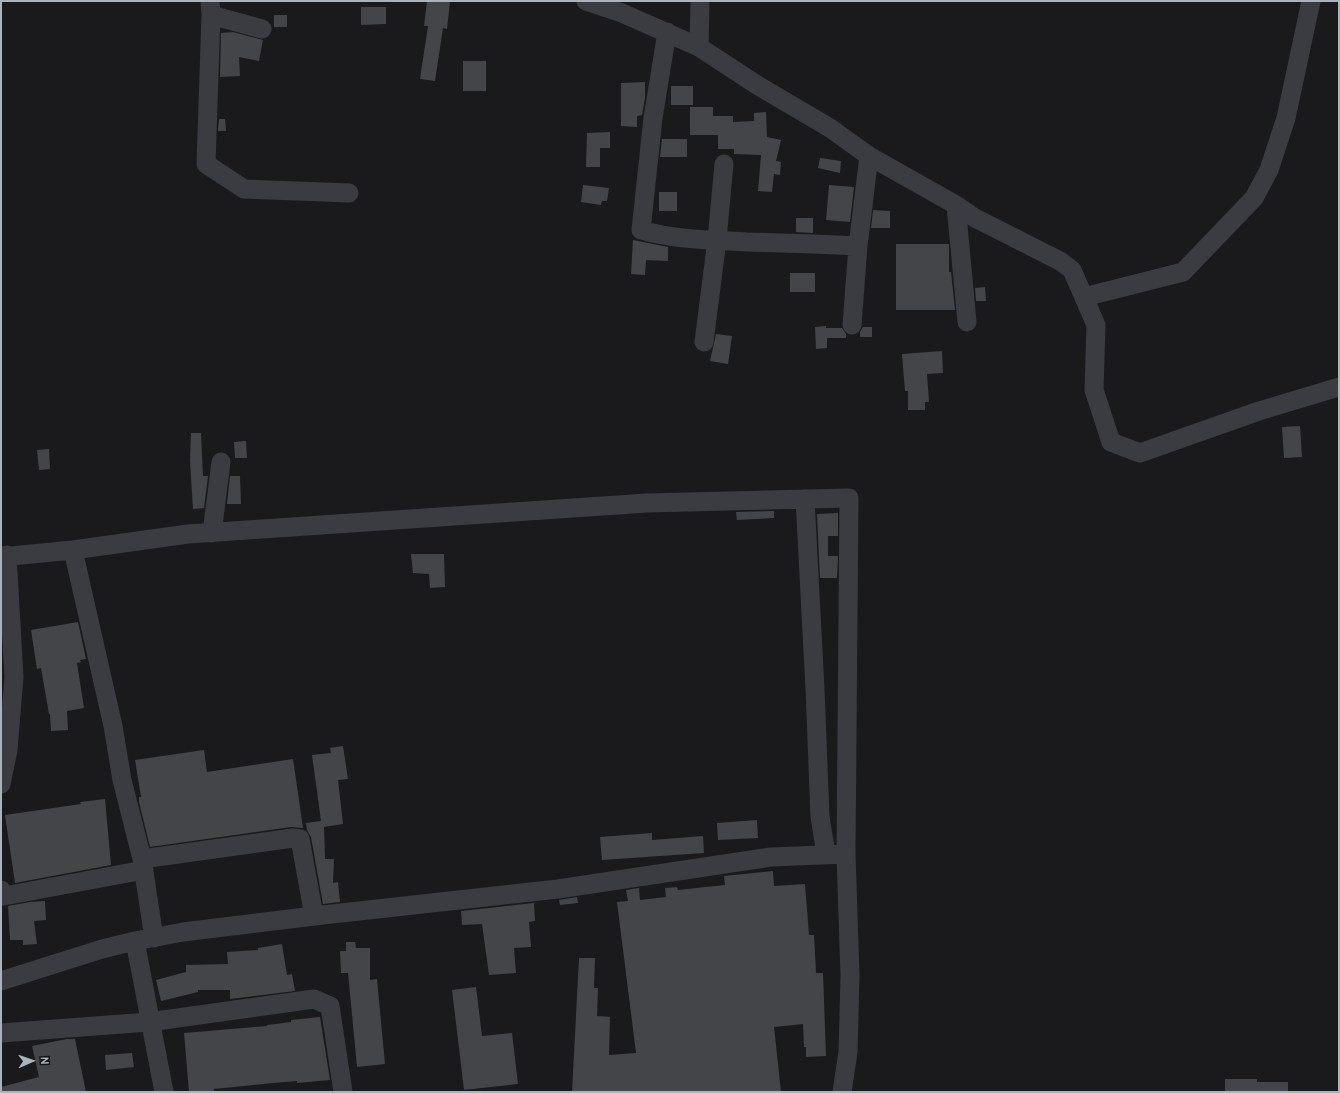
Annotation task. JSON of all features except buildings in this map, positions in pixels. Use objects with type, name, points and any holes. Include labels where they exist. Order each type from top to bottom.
[{"type":"street","points":[[586,1],[622,7],[667,32],[699,47],[756,85],[830,128],[869,156],[956,204],[975,218],[1060,261],[1072,270],[1096,325],[1094,390],[1111,442],[1140,453],[1260,411],[1339,388]]},
{"type":"street","points":[[699,47],[700,1]]},
{"type":"street","points":[[1084,297],[1183,272],[1254,198],[1269,170],[1286,118],[1311,1]]},
{"type":"street","points":[[262,29],[210,8],[206,164],[244,189],[348,193]]},
{"type":"street","points":[[667,32],[653,118],[641,230],[651,233],[716,240],[858,246]]},
{"type":"street","points":[[852,325],[858,246],[869,156]]},
{"type":"street","points":[[704,342],[724,164]]},
{"type":"street","points":[[956,204],[967,322]]},
{"type":"street","points":[[212,532],[221,462]]},
{"type":"street","points":[[1,784],[8,750],[6,710],[14,677],[6,627],[4,556],[73,550],[212,532],[647,503],[849,498],[846,854],[850,984],[848,1052],[842,1092]]},
{"type":"street","points":[[805,499],[820,817],[826,854]]},
{"type":"street","points":[[73,550],[114,726],[122,780],[143,865],[154,938]]},
{"type":"street","points":[[816,708],[848,700]]},
{"type":"street","points":[[1,890],[4,896],[143,865],[293,838],[300,839],[314,916]]},
{"type":"street","points":[[1,980],[102,949],[183,932],[558,889],[771,857],[846,854]]},
{"type":"street","points":[[135,941],[149,1022],[164,1092]]},
{"type":"street","points":[[1,1032],[149,1022],[314,1000],[330,1006],[343,1092]]}]
